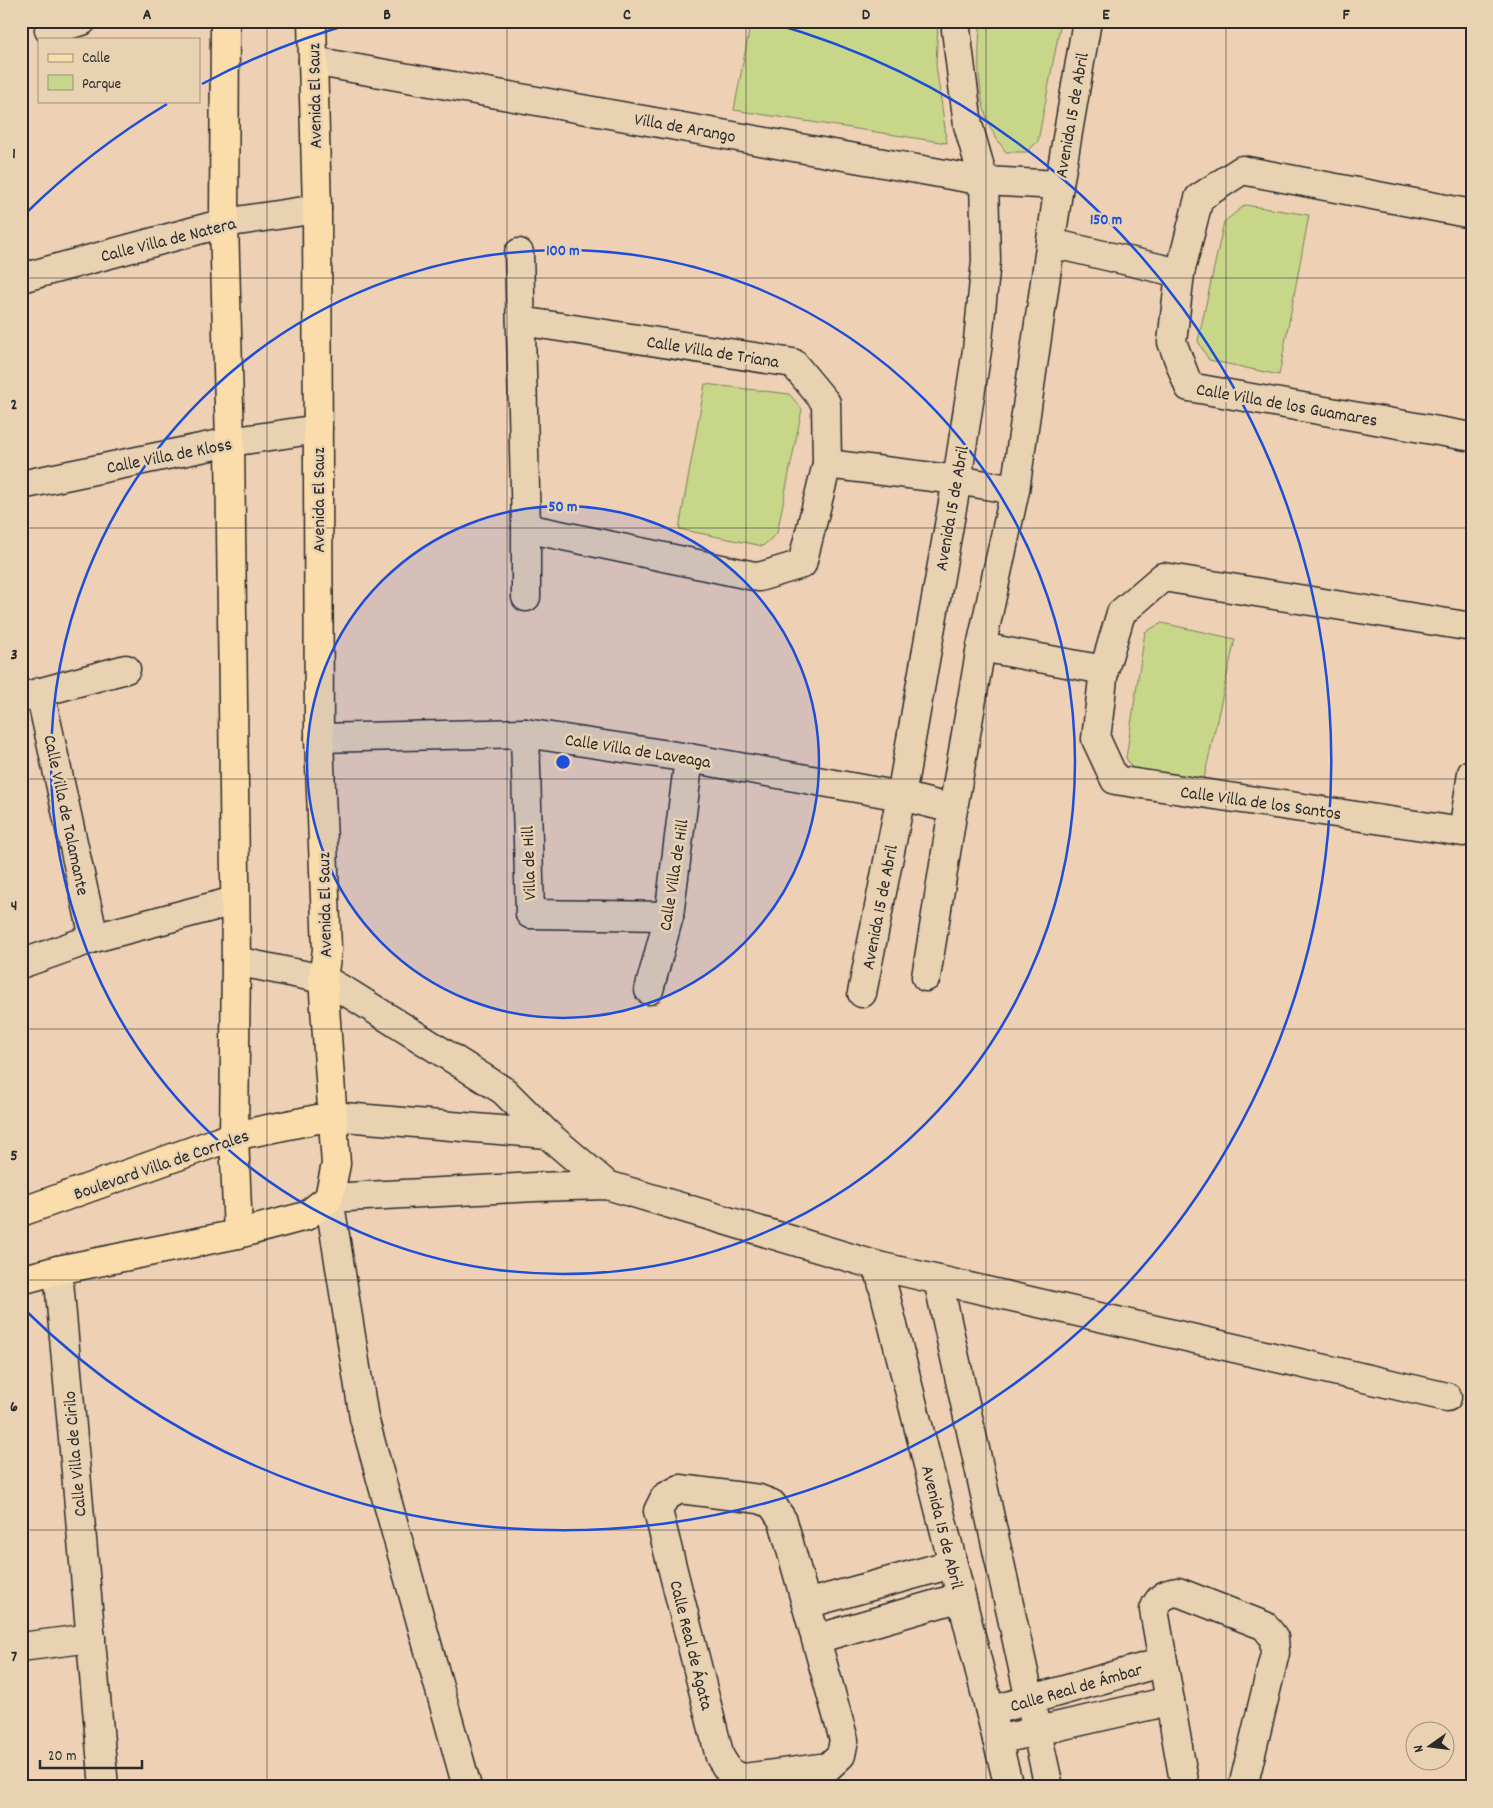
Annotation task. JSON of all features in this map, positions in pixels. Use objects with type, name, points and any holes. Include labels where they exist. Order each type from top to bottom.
[{"type":"main road","points":[[225,21],[224,223],[230,442],[236,961],[234,1136],[238,1234]]},
{"type":"main road","name":"Avenida El Sauz","points":[[312,21],[317,209],[319,738],[327,950],[323,979],[336,1164],[329,1198]]},
{"type":"main road","name":"Boulevard Villa de Corrales","points":[[21,1212],[234,1136],[332,1116]]},
{"type":"main road","points":[[21,1280],[58,1270],[238,1234],[306,1216],[329,1198]]},
{"type":"street","points":[[49,30],[82,21]]},
{"type":"street","name":"Avenida 15 de Abril","points":[[862,994],[900,796],[956,480],[977,350],[986,261],[984,181],[968,125],[956,30],[957,21]]},
{"type":"street","name":"Avenida 15 de Abril","points":[[926,978],[981,647],[1015,490],[1059,185],[1086,21]]},
{"type":"street","name":"Villa de Arango","points":[[313,61],[984,181],[1059,185]]},
{"type":"street","name":"Calle Villa de los Guamares","points":[[1472,214],[1242,170],[1199,198],[1180,273],[1172,342],[1189,387],[1472,437]]},
{"type":"street","name":"Calle Villa de Natera","points":[[21,278],[224,223],[317,209]]},
{"type":"street","points":[[1051,243],[1180,273]]},
{"type":"street","points":[[519,253],[526,597]]},
{"type":"street","name":"Calle Villa de Triana","points":[[521,321],[793,363],[826,403],[827,464],[802,564],[760,577],[526,528]]},
{"type":"street","name":"Calle Villa de Kloss","points":[[21,485],[230,442],[318,429]]},
{"type":"street","points":[[827,464],[956,480],[1015,490]]},
{"type":"street","name":"Calle Villa de los Santos","points":[[1472,627],[1163,578],[1121,613],[1104,670],[1096,739],[1115,780],[1462,832],[1472,773]]},
{"type":"street","points":[[981,647],[1104,670]]},
{"type":"street","name":"Calle Villa de Talamante","points":[[94,938],[31,695],[126,669]]},
{"type":"street","name":"Calle Villa de Laveaga","points":[[319,738],[525,733],[689,758],[900,796],[953,809]]},
{"type":"street","name":"Villa de Hill","points":[[525,733],[530,914],[669,916]]},
{"type":"street","name":"Calle Villa de Hill","points":[[649,990],[669,916],[689,758]]},
{"type":"street","points":[[21,964],[94,938],[234,901]]},
{"type":"street","name":"Avenida El Sauz","points":[[236,961],[323,979]]},
{"type":"street","points":[[323,979],[504,1090],[547,1134],[607,1185]]},
{"type":"street","points":[[332,1116],[547,1134]]},
{"type":"street","points":[[467,1787],[364,1418],[329,1198],[607,1185],[878,1266],[1447,1397]]},
{"type":"street","name":"Avenida 15 de Abril","points":[[878,1266],[1009,1787]]},
{"type":"street","name":"Calle Villa de Cirilo","points":[[58,1270],[104,1787]]},
{"type":"street","points":[[938,1280],[1049,1787]]},
{"type":"street","name":"Calle Real de Ágata","points":[[680,1489],[759,1499],[772,1504],[783,1521],[806,1604],[844,1740],[841,1755],[828,1767],[743,1778],[730,1772],[720,1757],[658,1511],[665,1497],[680,1489]]},
{"type":"street","points":[[806,1604],[952,1564]]},
{"type":"street","name":"Calle Real de Ámbar","points":[[1185,1787],[1154,1610],[1161,1598],[1169,1593],[1178,1592],[1264,1626],[1274,1638],[1275,1653],[1243,1787]]},
{"type":"street","points":[[816,1639],[961,1597]]},
{"type":"street","points":[[21,1647],[90,1638]]},
{"type":"street","name":"Calle Real de Ámbar","points":[[990,1711],[1163,1662]]},
{"type":"street","name":"Calle Real de Ámbar","points":[[997,1740],[1170,1701]]},
{"type":"green space","points":[[751,21],[938,21],[936,65],[947,143],[734,110]]},
{"type":"green space","points":[[981,21],[1061,21],[1038,141],[1027,152],[1006,152],[986,117],[979,76]]},
{"type":"green space","points":[[1245,205],[1309,215],[1279,375],[1209,360],[1198,341],[1224,222]]},
{"type":"green space","points":[[705,384],[789,394],[802,409],[777,533],[763,546],[679,529]]},
{"type":"green space","points":[[1162,623],[1235,639],[1203,783],[1135,773],[1126,758],[1145,632]]}]
